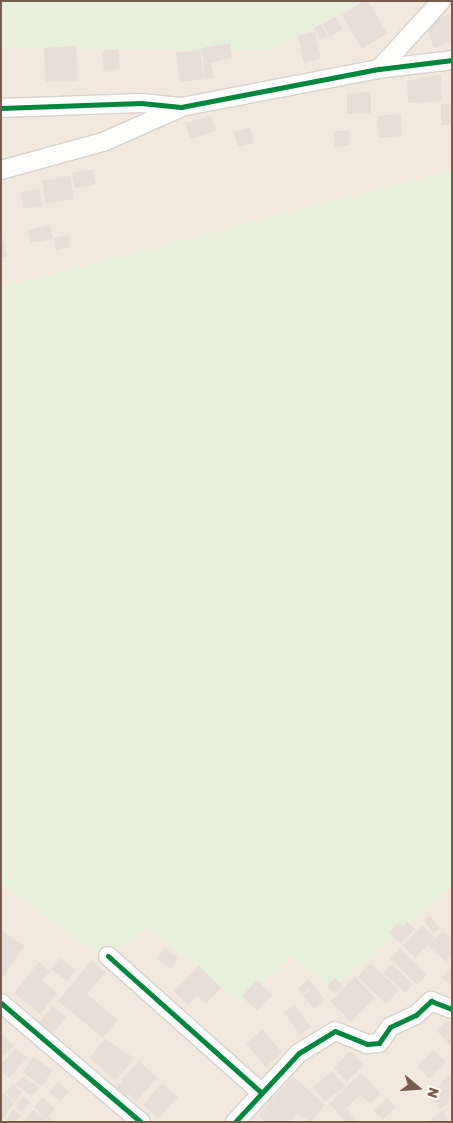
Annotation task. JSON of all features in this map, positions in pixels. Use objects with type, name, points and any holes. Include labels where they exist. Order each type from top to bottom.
[{"type":"street","points":[[379,69],[441,1]]},
{"type":"street","points":[[1,170],[103,142],[181,107],[379,69],[452,60]]},
{"type":"street","points":[[1,108],[142,103],[181,107]]},
{"type":"street","points":[[108,956],[262,1093]]},
{"type":"street","points":[[235,1122],[299,1052],[334,1031],[367,1044],[379,1043],[390,1026],[416,1015],[432,1001],[452,1009]]},
{"type":"street","points":[[1,1003],[141,1122]]},
{"type":"shaded area","points":[[361,1],[452,1],[452,171],[1,287],[1,48],[272,50]]},
{"type":"shaded area","points":[[1,882],[106,960],[148,926],[241,1003],[293,955],[331,989],[452,887],[452,1122],[1,1122]]},
{"type":"green space","points":[[1,1],[361,1],[272,50],[1,48]]},
{"type":"green space","points":[[452,171],[452,887],[331,989],[293,955],[241,1003],[148,926],[106,960],[1,882],[1,287]]},
{"type":"building","points":[[364,1],[368,1],[387,33],[362,49],[342,15]]},
{"type":"building","points":[[452,13],[452,42],[434,48],[425,22]]},
{"type":"building","points":[[335,17],[343,29],[330,37],[323,24]]},
{"type":"building","points":[[321,24],[328,36],[320,40],[314,28]]},
{"type":"building","points":[[315,32],[321,59],[304,63],[298,36]]},
{"type":"building","points":[[230,43],[232,58],[204,64],[201,48]]},
{"type":"building","points":[[76,46],[78,81],[46,82],[44,48]]},
{"type":"building","points":[[118,49],[120,69],[104,71],[102,51]]},
{"type":"building","points":[[200,50],[204,79],[180,82],[176,53]]},
{"type":"building","points":[[211,63],[214,78],[205,80],[203,65]]},
{"type":"building","points":[[441,75],[442,101],[408,103],[407,81]]},
{"type":"building","points":[[371,92],[371,113],[347,114],[347,93]]},
{"type":"building","points":[[441,104],[452,104],[452,125],[441,125]]},
{"type":"building","points":[[401,114],[402,136],[379,138],[377,116]]},
{"type":"building","points":[[211,116],[216,131],[190,139],[185,123]]},
{"type":"building","points":[[250,128],[254,143],[238,147],[234,132]]},
{"type":"building","points":[[349,130],[350,145],[335,147],[333,132]]},
{"type":"building","points":[[93,169],[96,184],[75,188],[72,173]]},
{"type":"building","points":[[70,176],[74,199],[46,204],[42,181]]},
{"type":"building","points":[[40,189],[42,206],[23,209],[21,192]]},
{"type":"building","points":[[50,225],[53,239],[31,243],[28,230]]},
{"type":"building","points":[[1,231],[8,257],[1,258]]},
{"type":"building","points":[[68,235],[70,247],[56,250],[54,238]]},
{"type":"building","points":[[430,916],[440,928],[433,933],[424,920]]},
{"type":"building","points":[[407,922],[415,929],[401,944],[389,933],[398,923],[403,927]]},
{"type":"building","points":[[422,926],[435,938],[415,958],[403,945]]},
{"type":"building","points":[[1,930],[24,946],[4,976],[1,974]]},
{"type":"building","points":[[443,931],[452,939],[452,956],[446,962],[428,946]]},
{"type":"building","points":[[164,948],[178,957],[171,969],[156,959]]},
{"type":"building","points":[[400,948],[427,975],[417,985],[390,959]]},
{"type":"building","points":[[60,958],[76,970],[67,981],[51,969]]},
{"type":"building","points":[[91,961],[106,972],[87,994],[118,1020],[103,1038],[58,1001]]},
{"type":"building","points":[[39,962],[50,971],[42,980],[57,993],[40,1014],[14,993]]},
{"type":"building","points":[[370,963],[399,990],[386,1004],[358,977]]},
{"type":"building","points":[[392,964],[413,984],[405,993],[383,973]]},
{"type":"building","points":[[199,966],[221,988],[206,1004],[197,995],[188,1005],[174,991]]},
{"type":"building","points":[[452,966],[452,985],[442,978]]},
{"type":"building","points":[[355,976],[375,998],[351,1022],[330,1001]]},
{"type":"building","points":[[335,978],[343,986],[335,994],[327,986]]},
{"type":"building","points":[[309,979],[314,986],[302,994],[298,988]]},
{"type":"building","points":[[257,980],[272,995],[257,1011],[242,996]]},
{"type":"building","points":[[314,986],[325,1000],[314,1009],[303,996]]},
{"type":"building","points":[[295,1004],[311,1027],[300,1035],[284,1012]]},
{"type":"building","points":[[52,1006],[66,1017],[53,1034],[39,1023]]},
{"type":"building","points":[[448,1020],[452,1025],[451,1046],[436,1030]]},
{"type":"building","points":[[263,1029],[282,1053],[265,1067],[246,1043]]},
{"type":"building","points":[[1,1033],[14,1046],[1,1059]]},
{"type":"building","points":[[105,1039],[134,1058],[116,1080],[89,1058]]},
{"type":"building","points":[[15,1048],[27,1058],[9,1078],[1,1071],[1,1064]]},
{"type":"building","points":[[433,1050],[446,1062],[429,1079],[417,1066]]},
{"type":"building","points":[[350,1051],[364,1065],[347,1082],[334,1068]]},
{"type":"building","points":[[33,1057],[53,1070],[42,1086],[23,1073]]},
{"type":"building","points":[[139,1061],[157,1078],[137,1101],[128,1094],[123,1100],[113,1091]]},
{"type":"building","points":[[332,1071],[345,1086],[325,1102],[313,1087]]},
{"type":"building","points":[[361,1073],[381,1093],[370,1104],[360,1094],[340,1115],[329,1104]]},
{"type":"building","points":[[451,1073],[452,1098],[441,1109],[429,1098],[441,1085],[451,1094],[440,1083]]},
{"type":"building","points":[[23,1076],[39,1087],[32,1096],[16,1085]]},
{"type":"building","points":[[293,1076],[325,1105],[311,1122],[297,1114],[290,1122],[266,1122],[258,1115]]},
{"type":"building","points":[[58,1082],[69,1092],[60,1101],[49,1092]]},
{"type":"building","points":[[162,1083],[178,1097],[158,1119],[143,1105]]},
{"type":"building","points":[[12,1084],[22,1092],[15,1101],[5,1093]]},
{"type":"building","points":[[3,1093],[15,1103],[1,1120],[1,1094]]},
{"type":"building","points":[[23,1096],[30,1102],[21,1112],[15,1106]]},
{"type":"building","points":[[43,1097],[55,1109],[46,1119],[34,1107]]},
{"type":"building","points":[[387,1098],[396,1107],[383,1120],[374,1111]]},
{"type":"building","points":[[13,1109],[21,1116],[15,1122],[5,1122]]},
{"type":"building","points":[[347,1109],[358,1122],[345,1122],[340,1115]]},
{"type":"building","points":[[34,1110],[46,1120],[49,1117],[55,1122],[23,1122]]},
{"type":"building","points":[[443,1110],[449,1122],[427,1122]]},
{"type":"cycle path","points":[[1,108],[141,103],[181,107],[379,69],[452,60]]},
{"type":"cycle path","points":[[108,956],[262,1093]]},
{"type":"cycle path","points":[[235,1122],[299,1053],[335,1031],[367,1044],[379,1043],[390,1027],[416,1015],[431,1001],[452,1009]]},
{"type":"cycle path","points":[[1,1003],[141,1122]]}]
